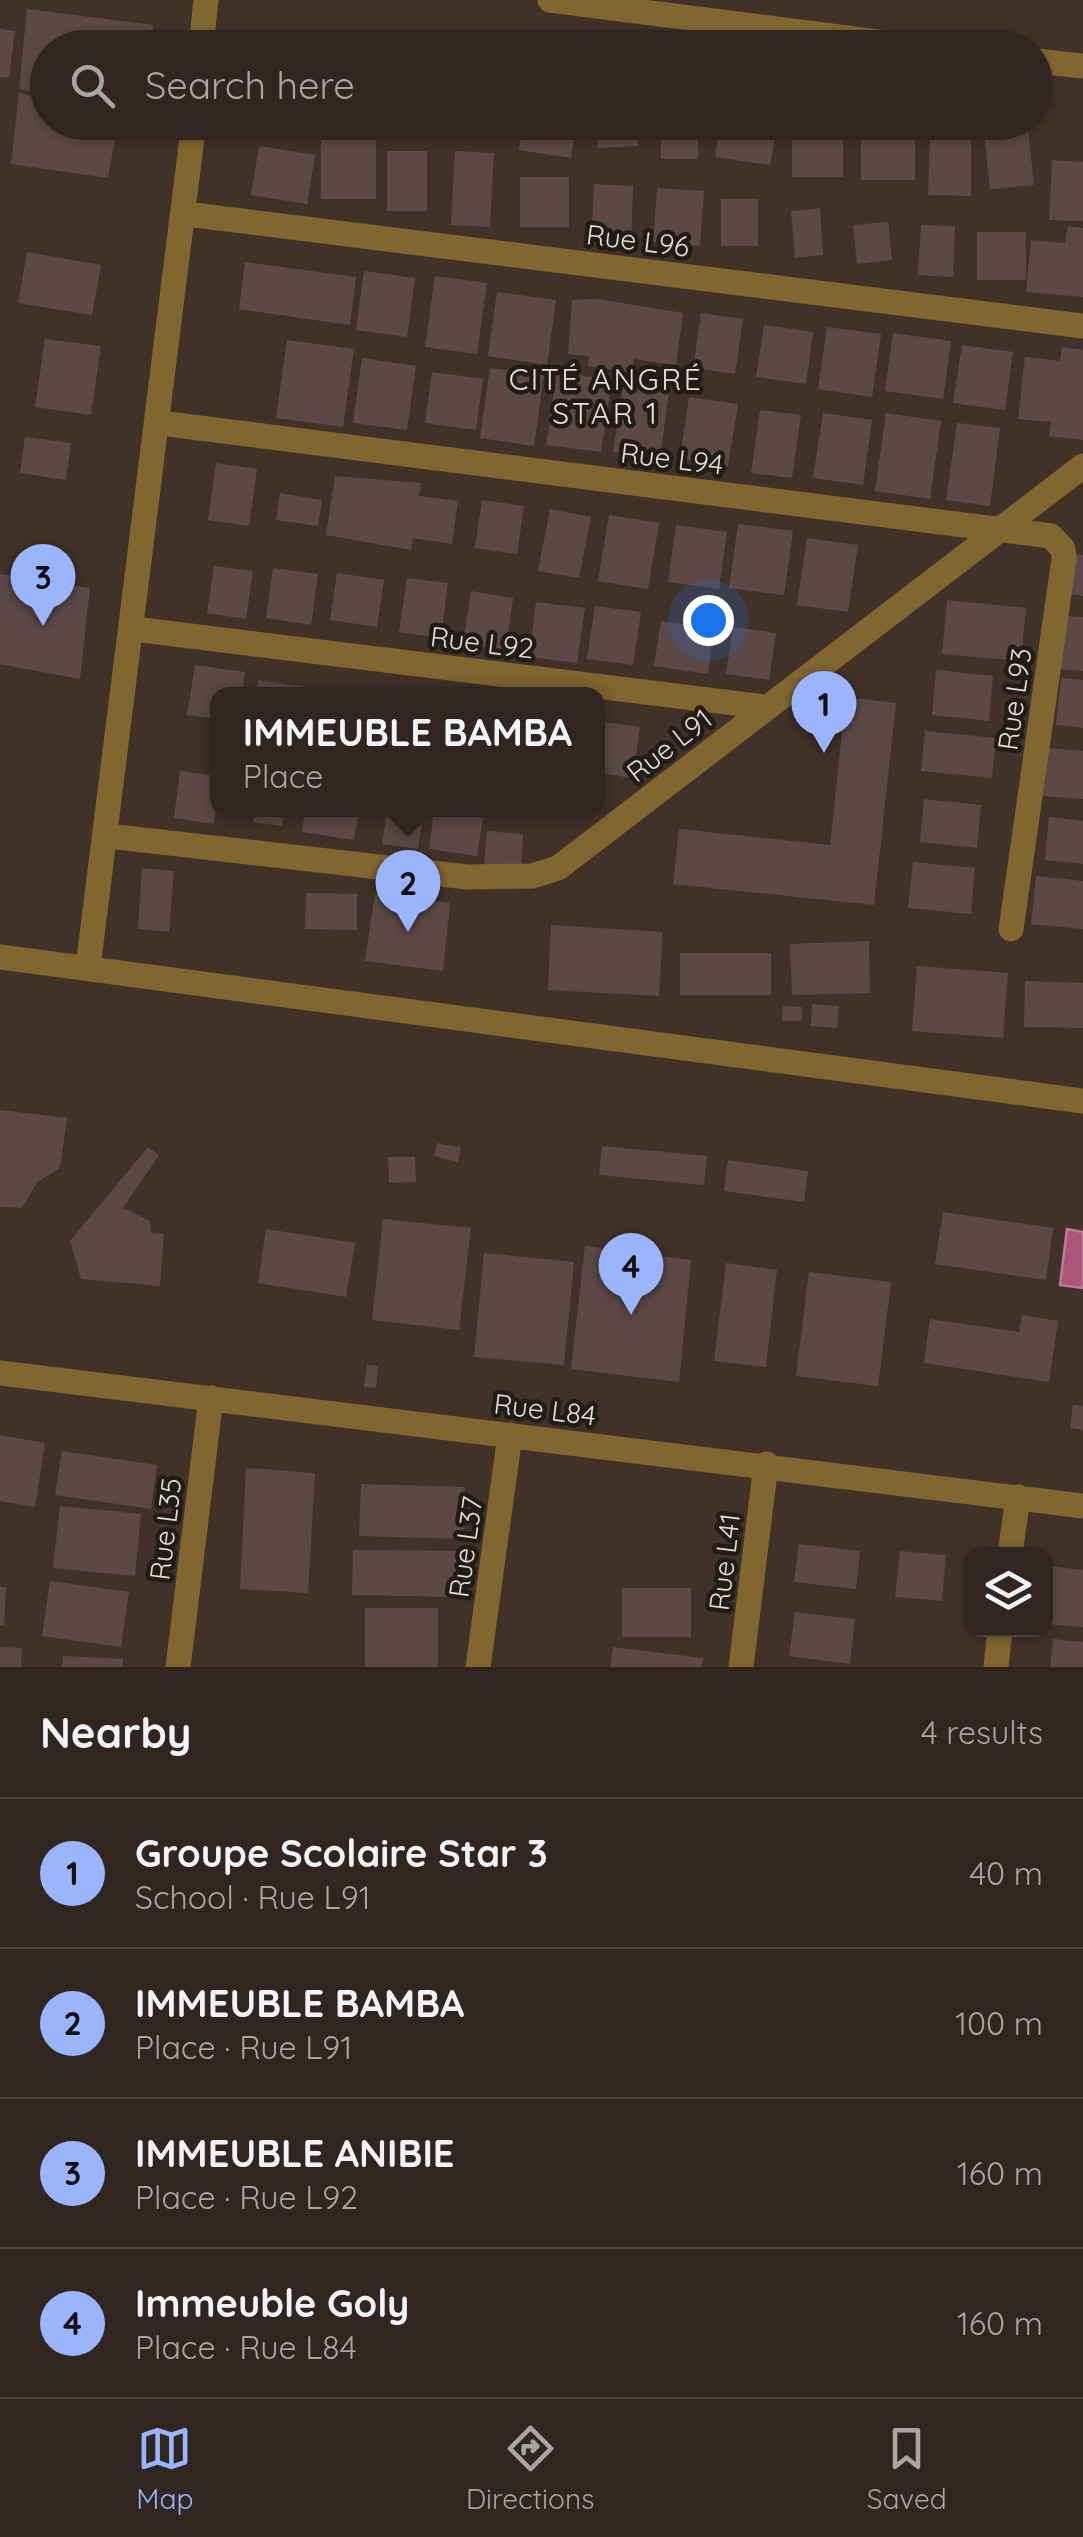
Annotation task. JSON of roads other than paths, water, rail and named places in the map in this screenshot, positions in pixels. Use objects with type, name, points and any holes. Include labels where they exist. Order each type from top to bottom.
[{"type":"street","points":[[204,30],[206,0]]},
{"type":"street","points":[[550,0],[784,30]]},
{"type":"street","points":[[1053,63],[1083,66]]},
{"type":"street","points":[[88,967],[108,836],[192,140]]},
{"type":"street","name":"Rue L96","points":[[186,214],[1083,326]]},
{"type":"street","name":"Rue L94","points":[[160,423],[998,530]]},
{"type":"street","name":"Rue L91","points":[[108,836],[467,878],[532,876],[580,854],[1083,466]]},
{"type":"street","name":"Rue L93","points":[[998,530],[1051,536],[1063,549],[1064,559],[1011,929]]},
{"type":"street","name":"Rue L92","points":[[134,629],[604,687]]},
{"type":"street","name":"Rue L92","points":[[605,687],[766,707]]},
{"type":"street","points":[[0,957],[468,1022],[1083,1100]]},
{"type":"street","name":"Rue L84","points":[[0,1372],[1083,1506]]},
{"type":"street","name":"Rue L35","points":[[178,1667],[211,1398]]},
{"type":"street","name":"Rue L37","points":[[478,1667],[510,1435]]},
{"type":"street","name":"Rue L41","points":[[740,1667],[766,1464]]},
{"type":"street","points":[[1011,1547],[1018,1497]]},
{"type":"street","points":[[996,1667],[999,1637]]},
{"type":"place","name":"IMMEUBLE ANIBIE","points":[[43,626]]},
{"type":"place","name":"Groupe Scolaire Star 3","points":[[824,753]]},
{"type":"place","name":"IMMEUBLE BAMBA","points":[[408,932]]},
{"type":"place","name":"Immeuble Goly","points":[[631,1315]]},
{"type":"district","name":"CITÉ ANGRÉ STAR 1","points":[[606,396]]}]
